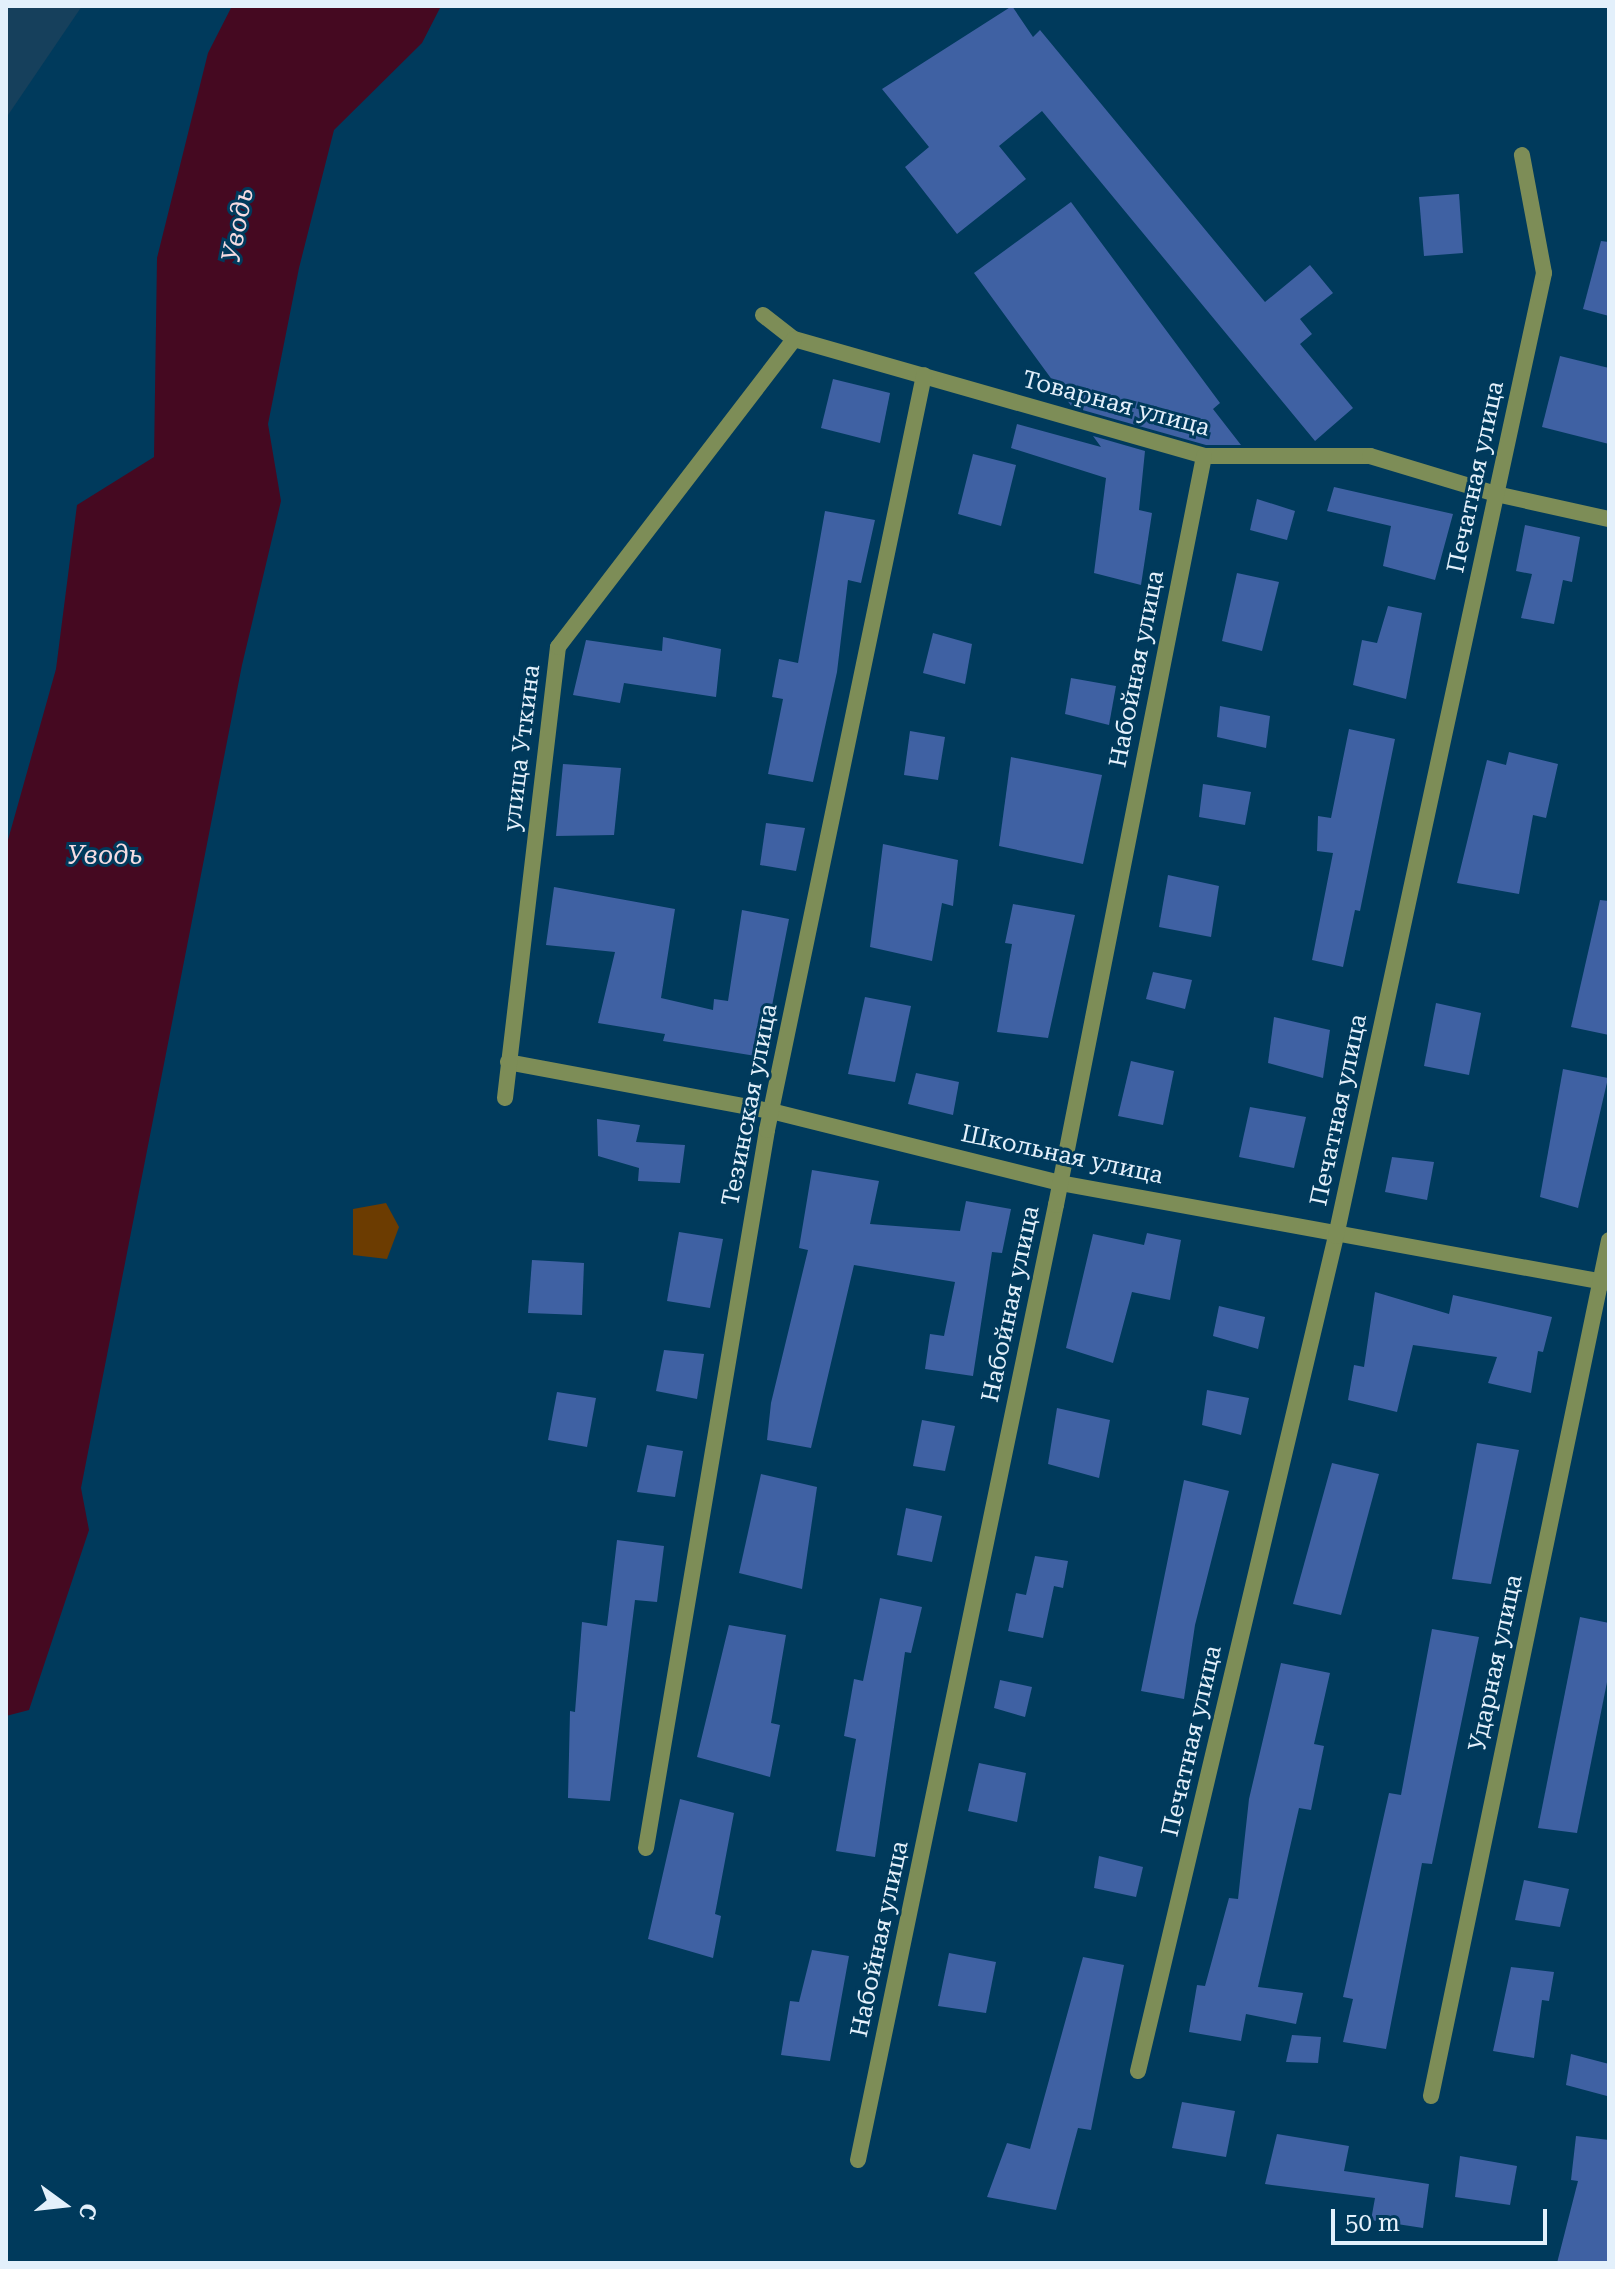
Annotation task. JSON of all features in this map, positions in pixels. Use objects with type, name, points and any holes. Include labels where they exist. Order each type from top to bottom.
[{"type":"street","name":"Печатная улица","points":[[1138,2071],[1336,1236],[1544,273],[1522,155]]},
{"type":"street","name":"Товарная улица","points":[[763,315],[794,339],[1204,456],[1370,456],[1496,494],[1609,519]]},
{"type":"street","name":"улица Уткина","points":[[505,1098],[558,647],[794,339]]},
{"type":"street","name":"Тезинская улица","points":[[646,1848],[771,1111],[924,375]]},
{"type":"street","name":"Набойная улица","points":[[858,2160],[1060,1183],[1204,456]]},
{"type":"street","name":"Школьная улица","points":[[508,1062],[771,1111],[1060,1183],[1336,1236],[1604,1282]]},
{"type":"street","name":"Ударная улица","points":[[1431,2096],[1604,1282],[1609,1240]]},
{"type":"shaded area","points":[[6,6],[82,6],[6,118]]},
{"type":"shaded area","points":[[386,1203],[399,1227],[387,1259],[353,1255],[353,1209]]},
{"type":"water","name":"Уводь","points":[[232,6],[441,6],[422,43],[334,130],[299,268],[268,424],[281,501],[242,665],[81,1488],[89,1530],[29,1710],[6,1716],[6,847],[56,669],[77,505],[154,457],[157,258],[208,53]]},
{"type":"building","points":[[1012,6],[1033,37],[1040,30],[1265,302],[1310,265],[1333,293],[1300,319],[1312,334],[1300,344],[1353,408],[1315,441],[1042,111],[999,146],[1026,179],[957,234],[905,167],[929,147],[882,89]]},
{"type":"building","points":[[1459,194],[1463,253],[1424,256],[1419,197]]},
{"type":"building","points":[[1071,202],[1220,403],[1213,409],[1241,445],[1206,445],[1072,407],[974,273]]},
{"type":"building","points":[[1601,241],[1609,242],[1609,316],[1583,309]]},
{"type":"building","points":[[1560,356],[1609,368],[1609,444],[1542,427]]},
{"type":"building","points":[[833,379],[890,393],[880,443],[821,428]]},
{"type":"building","points":[[1017,424],[1101,447],[1093,436],[1145,451],[1139,510],[1152,513],[1141,585],[1094,573],[1106,478],[1011,448]]},
{"type":"building","points":[[973,454],[1016,465],[1001,526],[958,514]]},
{"type":"building","points":[[1334,487],[1453,514],[1435,580],[1383,566],[1391,526],[1327,511]]},
{"type":"building","points":[[1257,499],[1295,511],[1287,540],[1250,530]]},
{"type":"building","points":[[825,511],[875,520],[861,583],[848,580],[837,672],[813,782],[768,774],[783,699],[772,697],[779,659],[798,663]]},
{"type":"building","points":[[1525,525],[1580,537],[1572,582],[1563,580],[1554,624],[1521,618],[1532,574],[1516,571]]},
{"type":"building","points":[[1237,573],[1279,582],[1262,651],[1222,641]]},
{"type":"building","points":[[1388,606],[1422,613],[1406,699],[1353,685],[1362,640],[1377,643]]},
{"type":"building","points":[[933,633],[972,644],[965,684],[923,673]]},
{"type":"building","points":[[663,637],[721,649],[716,697],[624,683],[620,703],[573,695],[586,640],[662,651]]},
{"type":"building","points":[[1071,678],[1116,686],[1109,725],[1065,714]]},
{"type":"building","points":[[1220,706],[1270,716],[1266,748],[1217,737]]},
{"type":"building","points":[[1349,729],[1395,739],[1360,911],[1355,910],[1343,967],[1312,960],[1333,853],[1317,851],[1318,816],[1331,818]]},
{"type":"building","points":[[910,731],[945,737],[938,780],[904,775]]},
{"type":"building","points":[[1509,752],[1558,764],[1546,818],[1533,815],[1519,894],[1457,883],[1487,760],[1506,765]]},
{"type":"building","points":[[1011,757],[1102,775],[1083,864],[999,846]]},
{"type":"building","points":[[563,764],[621,768],[614,835],[556,836]]},
{"type":"building","points":[[1203,784],[1251,792],[1245,825],[1199,817]]},
{"type":"building","points":[[766,823],[805,828],[796,871],[760,865]]},
{"type":"building","points":[[883,844],[958,860],[953,906],[942,903],[932,961],[870,947]]},
{"type":"building","points":[[1168,875],[1219,886],[1211,937],[1159,927]]},
{"type":"building","points":[[554,887],[675,909],[661,998],[713,1010],[714,999],[728,1001],[742,910],[789,919],[762,1057],[663,1041],[665,1034],[598,1023],[615,952],[546,945]]},
{"type":"building","points":[[1600,900],[1609,901],[1609,1035],[1571,1027]]},
{"type":"building","points":[[1013,904],[1075,915],[1048,1038],[997,1032],[1012,944],[1005,943]]},
{"type":"building","points":[[1153,972],[1192,980],[1185,1009],[1146,999]]},
{"type":"building","points":[[865,997],[911,1006],[895,1082],[848,1074]]},
{"type":"building","points":[[1436,1003],[1481,1013],[1469,1075],[1424,1066]]},
{"type":"building","points":[[1274,1017],[1330,1030],[1323,1078],[1268,1063]]},
{"type":"building","points":[[1131,1061],[1174,1071],[1163,1125],[1118,1116]]},
{"type":"building","points":[[1563,1069],[1608,1078],[1578,1208],[1540,1197]]},
{"type":"building","points":[[916,1073],[959,1082],[953,1115],[908,1104]]},
{"type":"building","points":[[1250,1107],[1306,1117],[1294,1168],[1239,1157]]},
{"type":"building","points":[[597,1119],[640,1125],[636,1142],[685,1145],[680,1183],[638,1181],[639,1168],[598,1156]]},
{"type":"building","points":[[1392,1157],[1434,1162],[1427,1200],[1385,1192]]},
{"type":"building","points":[[812,1170],[879,1181],[870,1224],[960,1231],[966,1201],[1011,1209],[1002,1253],[992,1252],[973,1376],[925,1369],[930,1334],[944,1336],[955,1282],[854,1265],[811,1448],[767,1440],[771,1403],[808,1250],[799,1248]]},
{"type":"building","points":[[679,1232],[723,1239],[710,1308],[667,1301]]},
{"type":"building","points":[[1147,1233],[1181,1240],[1170,1300],[1132,1292],[1113,1363],[1066,1348],[1093,1234],[1144,1245]]},
{"type":"building","points":[[532,1260],[584,1263],[582,1315],[528,1313]]},
{"type":"building","points":[[1375,1292],[1449,1314],[1453,1295],[1552,1317],[1543,1352],[1538,1351],[1531,1393],[1488,1383],[1497,1357],[1413,1345],[1397,1412],[1348,1400],[1354,1365],[1364,1367]]},
{"type":"building","points":[[1219,1306],[1265,1317],[1258,1349],[1213,1336]]},
{"type":"building","points":[[664,1350],[704,1354],[697,1399],[656,1391]]},
{"type":"building","points":[[1207,1390],[1249,1398],[1241,1435],[1202,1425]]},
{"type":"building","points":[[557,1392],[596,1398],[587,1447],[548,1440]]},
{"type":"building","points":[[1057,1408],[1110,1420],[1099,1478],[1048,1464]]},
{"type":"building","points":[[922,1420],[955,1426],[945,1471],[913,1466]]},
{"type":"building","points":[[1477,1443],[1519,1450],[1491,1584],[1452,1579]]},
{"type":"building","points":[[647,1445],[683,1451],[675,1497],[637,1492]]},
{"type":"building","points":[[1332,1463],[1379,1474],[1341,1615],[1293,1604]]},
{"type":"building","points":[[761,1474],[817,1487],[802,1589],[739,1573]]},
{"type":"building","points":[[1184,1480],[1229,1491],[1195,1625],[1184,1699],[1141,1691]]},
{"type":"building","points":[[906,1508],[942,1516],[932,1562],[897,1555]]},
{"type":"building","points":[[617,1540],[664,1546],[657,1602],[635,1600],[610,1801],[568,1798],[570,1711],[575,1712],[582,1622],[607,1626]]},
{"type":"building","points":[[1035,1556],[1068,1561],[1063,1588],[1054,1586],[1043,1638],[1008,1631],[1016,1593],[1026,1595]]},
{"type":"building","points":[[880,1598],[922,1607],[911,1653],[905,1652],[875,1857],[836,1851],[856,1739],[844,1736],[854,1679],[863,1681]]},
{"type":"building","points":[[1580,1617],[1609,1623],[1609,1672],[1577,1833],[1538,1828]]},
{"type":"building","points":[[729,1625],[786,1635],[771,1723],[780,1725],[770,1777],[697,1757]]},
{"type":"building","points":[[1432,1629],[1479,1637],[1432,1864],[1422,1863],[1386,2049],[1343,2042],[1353,1999],[1343,1997],[1389,1793],[1401,1795]]},
{"type":"building","points":[[1281,1663],[1330,1673],[1314,1744],[1324,1746],[1311,1810],[1299,1808],[1258,1987],[1303,1993],[1296,2024],[1246,2014],[1241,2041],[1189,2032],[1197,1985],[1205,1986],[1229,1898],[1238,1899],[1249,1799]]},
{"type":"building","points":[[1000,1680],[1032,1687],[1025,1717],[994,1708]]},
{"type":"building","points":[[979,1763],[1026,1773],[1017,1822],[968,1811]]},
{"type":"building","points":[[680,1799],[734,1813],[715,1914],[721,1916],[713,1958],[648,1939]]},
{"type":"building","points":[[1099,1856],[1143,1867],[1136,1897],[1094,1888]]},
{"type":"building","points":[[1524,1880],[1569,1889],[1560,1927],[1515,1920]]},
{"type":"building","points":[[812,1950],[849,1956],[830,2061],[781,2055],[790,2001],[799,2002]]},
{"type":"building","points":[[949,1953],[996,1962],[986,2013],[938,2006]]},
{"type":"building","points":[[1083,1957],[1124,1965],[1091,2130],[1078,2128],[1056,2210],[987,2197],[1007,2143],[1030,2149]]},
{"type":"building","points":[[1511,1967],[1554,1972],[1549,2001],[1542,2000],[1534,2058],[1493,2051]]},
{"type":"building","points":[[1292,2035],[1321,2037],[1318,2063],[1286,2062]]},
{"type":"building","points":[[1571,2054],[1609,2064],[1607,2096],[1566,2085]]},
{"type":"building","points":[[1182,2102],[1235,2111],[1226,2157],[1172,2148]]},
{"type":"building","points":[[1277,2134],[1349,2146],[1344,2171],[1429,2184],[1423,2228],[1371,2220],[1375,2198],[1265,2184]]},
{"type":"building","points":[[1576,2136],[1609,2140],[1609,2263],[1557,2263],[1578,2181],[1571,2180]]},
{"type":"building","points":[[1460,2156],[1517,2166],[1510,2205],[1455,2197]]}]
